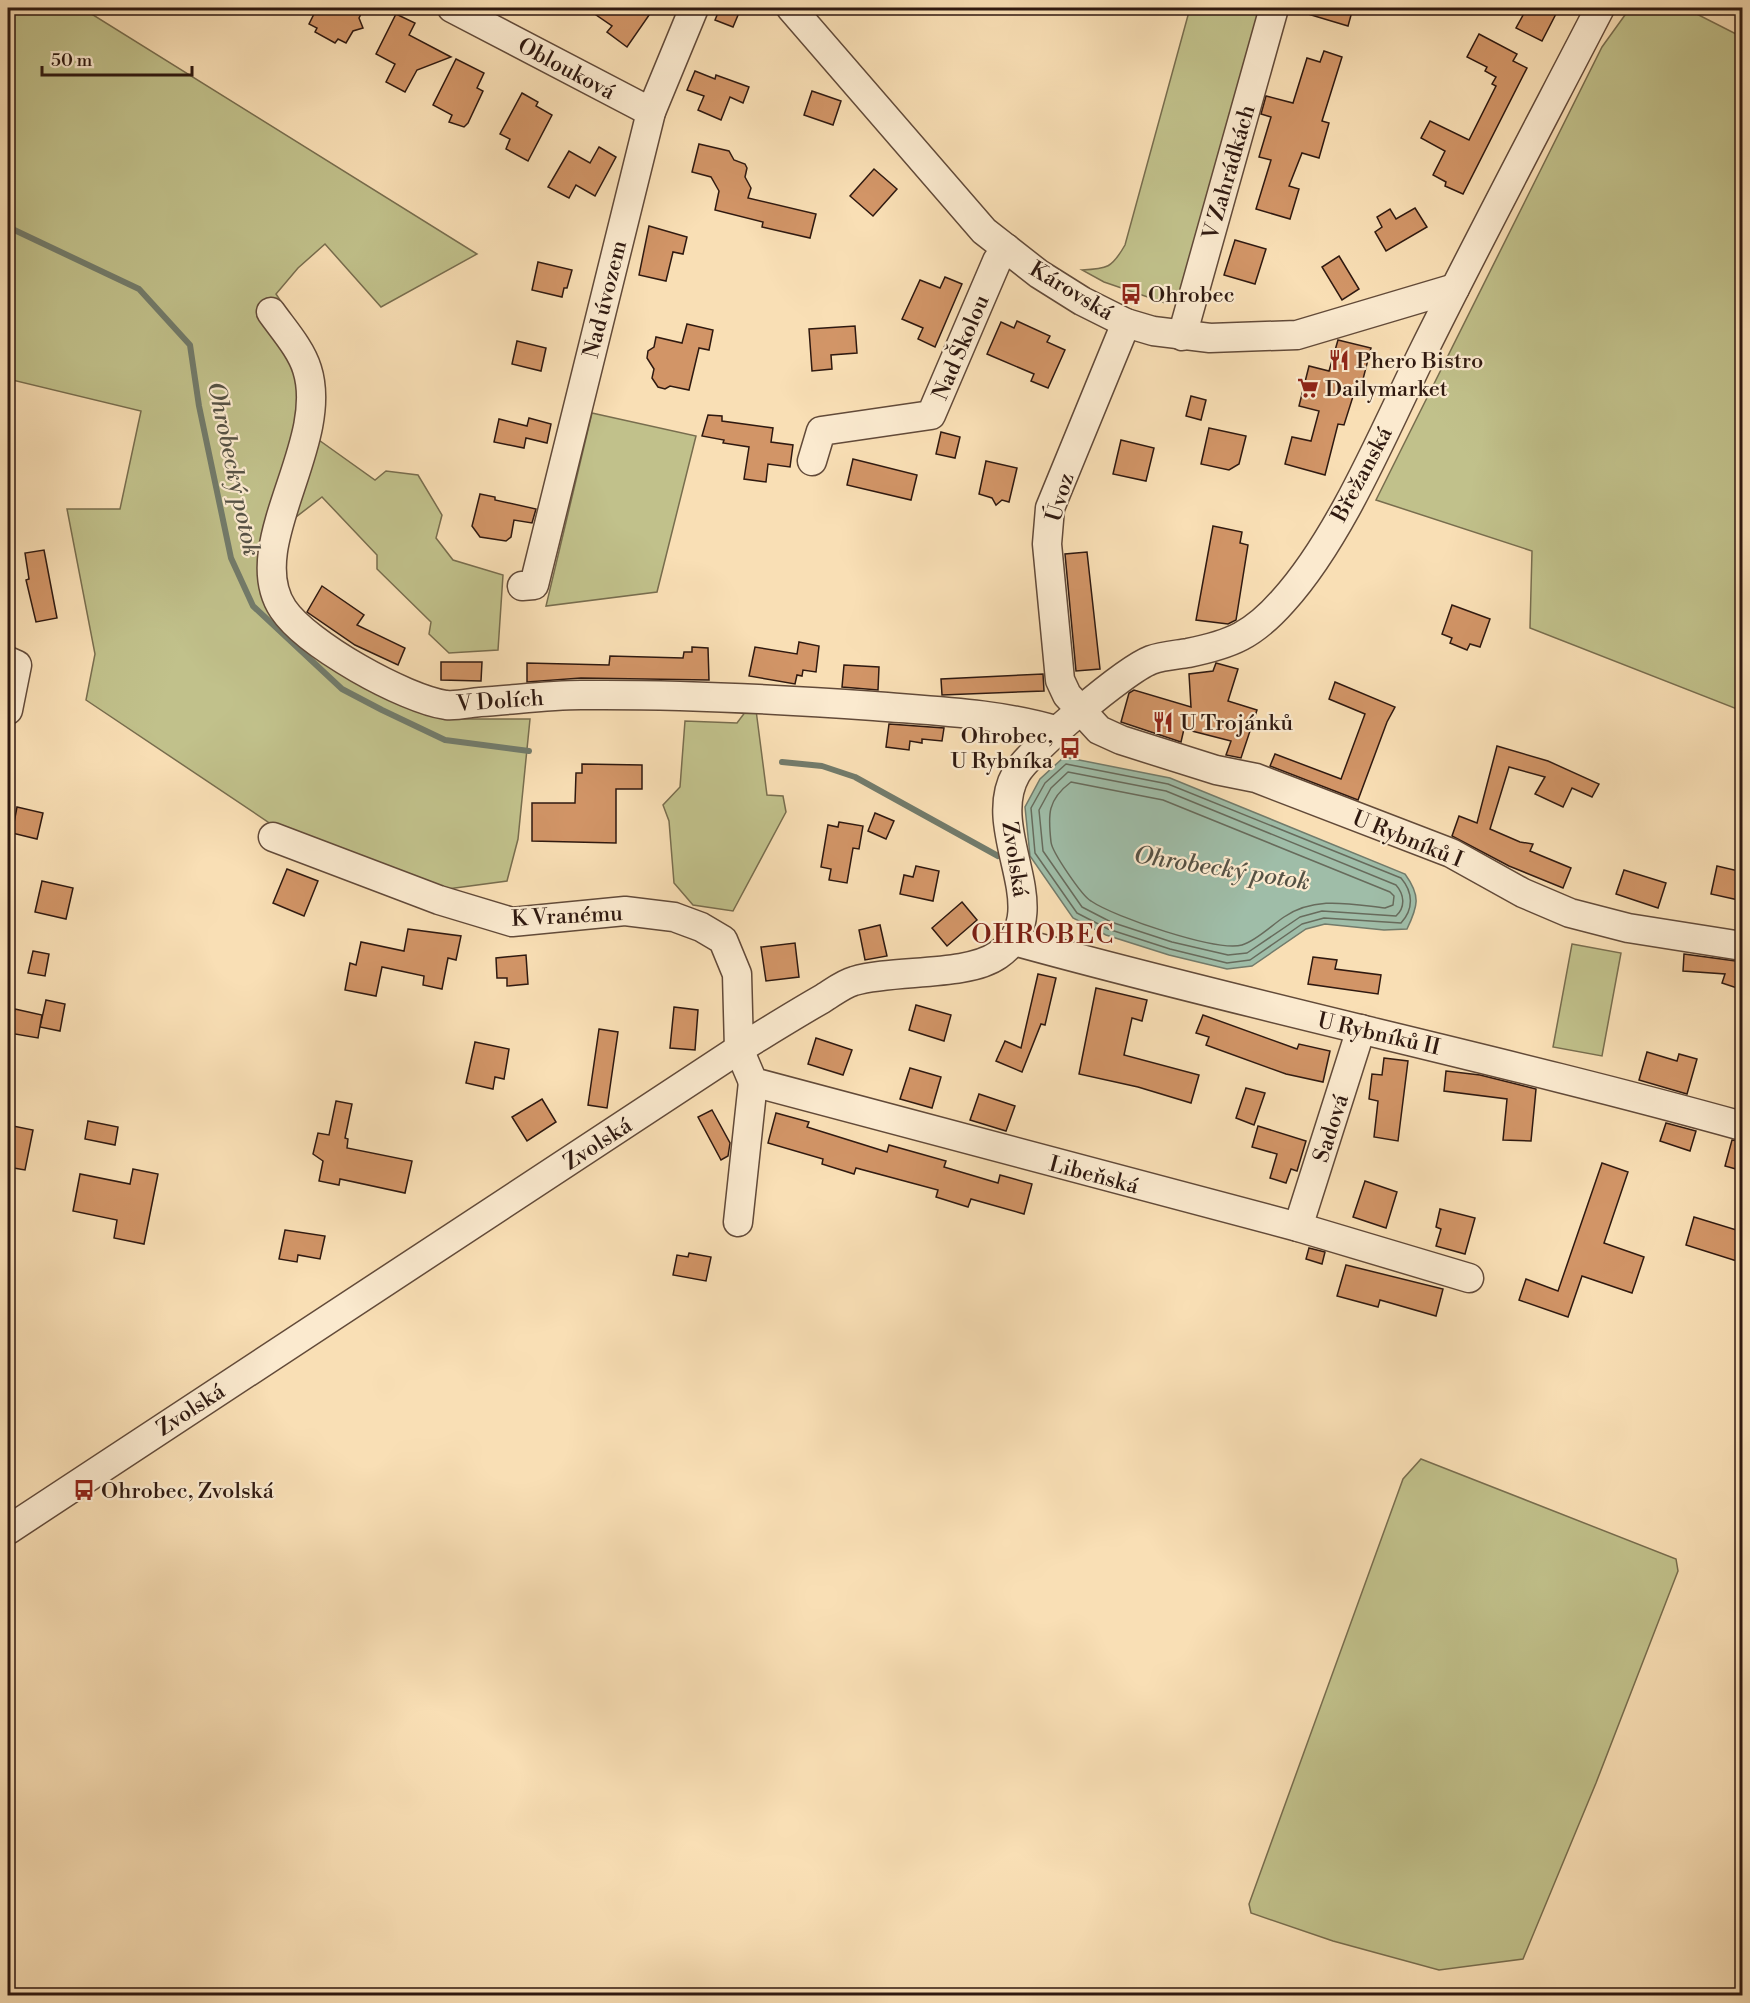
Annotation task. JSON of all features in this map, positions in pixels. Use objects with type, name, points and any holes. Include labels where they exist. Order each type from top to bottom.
[{"type":"street","name":"Oblouková","points":[[452,8],[651,112]]},
{"type":"street","name":"Nad úvozem","points":[[522,586],[534,585],[651,112],[694,8]]},
{"type":"street","name":"Károvská","points":[[791,8],[984,231],[1082,301],[1126,323],[1182,336],[1210,338],[1297,335],[1455,288]]},
{"type":"street","name":"V Zahrádkách","points":[[1182,336],[1274,8]]},
{"type":"street","name":"Břežanská","points":[[1058,731],[1081,711],[1151,660],[1210,649],[1253,632],[1285,599],[1327,539],[1358,483],[1455,288],[1600,8]]},
{"type":"street","name":"Nad Školou","points":[[812,461],[821,432],[930,415],[997,261],[1006,248]]},
{"type":"street","name":"V Dolích","points":[[271,312],[307,367],[311,390],[310,414],[302,456],[274,545],[272,566],[276,590],[283,609],[344,661],[409,694],[447,705],[577,694],[764,698],[924,710],[1022,722],[1058,731]]},
{"type":"street","name":"Úvoz","points":[[1081,711],[1066,695],[1060,680],[1047,544],[1050,508],[1126,323]]},
{"type":"street","points":[[8,710],[12,663]]},
{"type":"street","name":"U Rybníků I","points":[[1081,711],[1098,730],[1121,740],[1216,770],[1256,778],[1451,853],[1523,893],[1570,913],[1628,928],[1743,946]]},
{"type":"street","name":"Zvolská","points":[[8,1530],[739,1049],[852,981],[928,970],[975,967],[997,956],[1014,941],[1024,900],[1007,828],[1009,797],[1016,774],[1058,731]]},
{"type":"street","name":"K Vranému","points":[[273,837],[439,900],[513,922],[625,911],[674,917],[701,927],[723,940],[737,974],[739,1049]]},
{"type":"street","name":"U Rybníků II","points":[[1014,941],[1137,975],[1543,1072],[1743,1126]]},
{"type":"street","name":"Sadová","points":[[1298,1227],[1361,1029]]},
{"type":"street","points":[[738,1222],[753,1082],[739,1049]]},
{"type":"street","name":"Libeňská","points":[[753,1082],[1298,1227],[1469,1278]]},
{"type":"green space","points":[[8,8],[82,8],[477,254],[381,307],[325,244],[298,268],[276,294],[307,341],[302,428],[375,480],[386,471],[418,475],[442,515],[436,538],[453,560],[503,575],[498,650],[449,653],[429,634],[431,622],[377,569],[377,555],[322,497],[287,524],[284,591],[304,620],[404,684],[443,719],[530,719],[518,839],[507,881],[440,890],[274,826],[86,700],[95,654],[67,509],[120,509],[141,411],[8,379]]},
{"type":"green space","points":[[1190,8],[1264,8],[1183,295],[1165,303],[1104,282],[1082,270],[1108,266],[1125,245]]},
{"type":"green space","points":[[1630,8],[1685,8],[1742,37],[1742,711],[1530,628],[1532,551],[1376,500],[1602,47]]},
{"type":"green space","points":[[592,413],[696,436],[657,592],[546,606]]},
{"type":"green space","points":[[756,710],[767,795],[783,796],[786,812],[733,911],[693,905],[674,883],[669,821],[663,805],[680,787],[685,721],[737,723],[746,711]]},
{"type":"green space","points":[[1572,944],[1621,953],[1602,1056],[1553,1047]]},
{"type":"green space","points":[[1421,1459],[1676,1559],[1678,1571],[1596,1783],[1523,1959],[1439,1970],[1333,1941],[1251,1913],[1249,1904],[1403,1479]]},
{"type":"water","points":[[1064,757],[1170,778],[1405,874],[1416,895],[1414,914],[1407,929],[1384,930],[1325,924],[1306,929],[1252,966],[1227,969],[1169,955],[1106,935],[1073,918],[1030,856],[1025,807],[1040,779]]},
{"type":"building","points":[[317,8],[364,8],[359,18],[363,28],[353,31],[346,43],[338,39],[335,43],[315,32],[317,28],[309,24]]},
{"type":"building","points":[[586,8],[654,8],[627,47],[607,32],[612,26]]},
{"type":"building","points":[[720,8],[741,8],[733,27],[715,20]]},
{"type":"building","points":[[1301,8],[1353,8],[1348,26],[1301,12]]},
{"type":"building","points":[[1527,8],[1559,8],[1542,41],[1516,28]]},
{"type":"building","points":[[396,14],[415,23],[409,35],[451,57],[417,70],[405,92],[386,82],[395,64],[376,54]]},
{"type":"building","points":[[1479,34],[1517,54],[1513,61],[1527,68],[1463,194],[1445,186],[1446,182],[1433,175],[1445,151],[1421,138],[1430,121],[1469,140],[1496,86],[1492,84],[1496,77],[1485,71],[1487,67],[1467,57]]},
{"type":"building","points":[[1324,51],[1342,57],[1322,121],[1329,123],[1319,158],[1302,153],[1289,186],[1299,189],[1290,219],[1256,209],[1271,160],[1259,157],[1271,117],[1261,114],[1266,96],[1293,103],[1307,58],[1320,62]]},
{"type":"building","points":[[456,59],[484,73],[477,88],[483,91],[464,127],[449,122],[452,115],[433,105]]},
{"type":"building","points":[[695,71],[715,79],[716,75],[749,87],[743,103],[730,97],[721,120],[698,110],[704,96],[687,90]]},
{"type":"building","points":[[812,91],[841,101],[833,125],[804,115]]},
{"type":"building","points":[[522,93],[538,102],[536,106],[552,115],[528,161],[506,149],[510,139],[500,134]]},
{"type":"building","points":[[699,144],[729,151],[734,160],[745,164],[747,168],[745,177],[751,188],[748,198],[816,214],[810,238],[762,227],[763,222],[715,210],[719,191],[711,177],[692,172]]},
{"type":"building","points":[[599,147],[616,157],[595,196],[576,185],[569,198],[548,187],[569,151],[590,163]]},
{"type":"building","points":[[874,169],[897,189],[873,216],[850,196]]},
{"type":"building","points":[[1415,208],[1427,227],[1386,251],[1375,232],[1382,227],[1377,217],[1390,209],[1396,219]]},
{"type":"building","points":[[649,226],[687,237],[683,254],[673,252],[666,281],[639,275]]},
{"type":"building","points":[[1235,240],[1266,249],[1255,284],[1224,275]]},
{"type":"building","points":[[1339,256],[1359,289],[1342,300],[1322,267]]},
{"type":"building","points":[[538,262],[572,270],[562,297],[532,290]]},
{"type":"building","points":[[945,277],[962,284],[935,347],[918,339],[923,328],[902,319],[920,280],[940,288]]},
{"type":"building","points":[[1017,321],[1050,336],[1047,342],[1065,350],[1048,388],[1031,381],[1034,374],[987,354],[1001,322],[1014,328]]},
{"type":"building","points":[[687,324],[713,330],[709,350],[699,348],[689,390],[670,386],[665,389],[658,387],[652,378],[654,369],[647,358],[648,351],[654,347],[656,337],[682,343]]},
{"type":"building","points":[[855,326],[857,353],[831,355],[832,369],[812,371],[809,329]]},
{"type":"building","points":[[1338,340],[1371,348],[1360,391],[1355,390],[1344,425],[1338,424],[1325,475],[1285,464],[1292,437],[1311,441],[1319,411],[1299,406],[1309,366],[1329,371]]},
{"type":"building","points":[[517,341],[546,348],[541,371],[512,364]]},
{"type":"building","points":[[1191,396],[1206,400],[1201,420],[1186,416]]},
{"type":"building","points":[[708,415],[722,416],[722,421],[773,428],[771,442],[793,445],[790,467],[768,464],[766,482],[744,479],[749,447],[723,443],[724,440],[702,436]]},
{"type":"building","points":[[529,418],[551,424],[547,443],[526,438],[524,448],[494,442],[499,419],[527,426]]},
{"type":"building","points":[[1209,428],[1246,436],[1239,464],[1229,470],[1201,464]]},
{"type":"building","points":[[941,432],[960,437],[955,458],[936,454]]},
{"type":"building","points":[[1121,440],[1154,448],[1146,481],[1113,474]]},
{"type":"building","points":[[853,459],[917,475],[911,500],[847,485]]},
{"type":"building","points":[[986,461],[1017,468],[1009,502],[1002,500],[996,505],[992,498],[979,494]]},
{"type":"building","points":[[480,494],[495,497],[495,500],[536,509],[532,523],[514,520],[511,537],[506,541],[480,537],[472,526]]},
{"type":"building","points":[[1213,526],[1242,532],[1240,543],[1248,545],[1236,620],[1228,624],[1196,620]]},
{"type":"building","points":[[44,550],[57,618],[36,622],[26,580],[29,579],[25,553]]},
{"type":"building","points":[[1087,552],[1100,669],[1076,671],[1065,554]]},
{"type":"building","points":[[322,586],[364,615],[357,625],[405,648],[398,665],[355,645],[307,612]]},
{"type":"building","points":[[1452,605],[1490,619],[1480,647],[1470,644],[1467,650],[1450,643],[1452,638],[1442,634]]},
{"type":"building","points":[[799,642],[819,646],[816,672],[803,670],[802,676],[797,675],[795,684],[749,676],[755,647],[797,654]]},
{"type":"building","points":[[692,647],[708,648],[709,680],[581,678],[527,682],[527,663],[609,665],[610,656],[683,658],[684,652],[692,652]]},
{"type":"building","points":[[441,662],[482,662],[481,681],[441,680]]},
{"type":"building","points":[[1216,663],[1238,669],[1228,701],[1257,710],[1241,758],[1226,755],[1231,741],[1184,729],[1181,742],[1121,722],[1129,693],[1134,690],[1191,707],[1189,674],[1213,671]]},
{"type":"building","points":[[844,665],[879,667],[878,690],[842,687]]},
{"type":"building","points":[[1043,674],[1044,691],[942,695],[941,679]]},
{"type":"building","points":[[1335,682],[1395,707],[1387,722],[1358,800],[1270,766],[1275,754],[1341,779],[1365,714],[1329,699]]},
{"type":"building","points":[[889,724],[944,728],[942,741],[922,739],[922,743],[910,741],[909,750],[886,747]]},
{"type":"building","points":[[1497,746],[1548,761],[1599,784],[1592,797],[1572,788],[1563,807],[1535,794],[1545,777],[1509,767],[1490,829],[1520,842],[1533,844],[1530,851],[1571,868],[1563,888],[1509,866],[1452,836],[1459,816],[1477,823]]},
{"type":"building","points":[[582,764],[642,765],[642,789],[616,789],[616,843],[532,841],[532,803],[575,803],[576,773],[582,773]]},
{"type":"building","points":[[17,807],[43,813],[37,839],[12,833]]},
{"type":"building","points":[[875,813],[894,821],[886,839],[868,831]]},
{"type":"building","points":[[839,822],[863,826],[859,849],[853,848],[847,883],[829,880],[831,869],[821,867],[828,825],[838,827]]},
{"type":"building","points":[[916,866],[939,871],[933,901],[900,894],[904,875],[913,877]]},
{"type":"building","points":[[1717,866],[1743,872],[1743,901],[1711,894]]},
{"type":"building","points":[[287,869],[318,881],[304,916],[273,903]]},
{"type":"building","points":[[1624,870],[1666,883],[1658,908],[1616,894]]},
{"type":"building","points":[[42,881],[73,888],[66,919],[35,912]]},
{"type":"building","points":[[962,902],[977,920],[947,946],[932,928]]},
{"type":"building","points":[[880,925],[887,956],[865,960],[859,930]]},
{"type":"building","points":[[408,929],[461,936],[456,960],[448,958],[442,989],[423,985],[424,976],[382,967],[376,996],[345,990],[350,963],[356,965],[361,942],[404,951]]},
{"type":"building","points":[[795,943],[799,977],[766,981],[761,947]]},
{"type":"building","points":[[33,951],[49,954],[45,976],[28,973]]},
{"type":"building","points":[[1684,954],[1743,962],[1743,990],[1722,983],[1725,974],[1683,971]]},
{"type":"building","points":[[526,955],[528,984],[507,986],[507,978],[497,978],[496,958]]},
{"type":"building","points":[[1313,957],[1337,960],[1335,969],[1381,975],[1378,994],[1308,984]]},
{"type":"building","points":[[1038,974],[1056,978],[1045,1025],[1041,1024],[1022,1072],[996,1061],[1005,1041],[1021,1048]]},
{"type":"building","points":[[1096,988],[1147,1000],[1142,1021],[1132,1018],[1124,1055],[1199,1075],[1191,1103],[1138,1087],[1079,1074]]},
{"type":"building","points":[[46,1000],[65,1004],[60,1031],[40,1027]]},
{"type":"building","points":[[916,1005],[951,1015],[944,1041],[909,1030]]},
{"type":"building","points":[[674,1007],[698,1010],[695,1050],[670,1048]]},
{"type":"building","points":[[15,1009],[42,1015],[38,1038],[9,1033]]},
{"type":"building","points":[[1203,1015],[1297,1049],[1299,1044],[1330,1051],[1323,1082],[1286,1074],[1206,1045],[1209,1037],[1196,1033]]},
{"type":"building","points":[[599,1029],[618,1032],[607,1108],[588,1105]]},
{"type":"building","points":[[816,1038],[852,1050],[843,1075],[808,1064]]},
{"type":"building","points":[[475,1042],[509,1049],[504,1079],[495,1077],[493,1089],[466,1083]]},
{"type":"building","points":[[1647,1052],[1677,1061],[1679,1054],[1697,1059],[1687,1094],[1639,1080]]},
{"type":"building","points":[[1384,1058],[1408,1061],[1398,1141],[1374,1137],[1378,1101],[1369,1099],[1372,1074],[1382,1075]]},
{"type":"building","points":[[910,1068],[941,1077],[932,1108],[900,1099]]},
{"type":"building","points":[[1446,1071],[1480,1075],[1536,1089],[1531,1141],[1503,1140],[1507,1099],[1444,1091]]},
{"type":"building","points":[[1246,1088],[1265,1093],[1254,1125],[1236,1118]]},
{"type":"building","points":[[979,1094],[1015,1106],[1006,1131],[970,1120]]},
{"type":"building","points":[[542,1099],[556,1122],[527,1141],[512,1117]]},
{"type":"building","points":[[336,1101],[352,1104],[345,1138],[348,1139],[347,1148],[412,1161],[405,1193],[340,1179],[339,1185],[319,1181],[323,1161],[313,1154],[318,1133],[329,1135]]},
{"type":"building","points":[[712,1110],[730,1143],[728,1156],[721,1160],[698,1117]]},
{"type":"building","points":[[776,1113],[809,1122],[807,1127],[887,1152],[889,1145],[946,1161],[944,1167],[998,1183],[1000,1175],[1032,1184],[1024,1214],[971,1199],[968,1207],[936,1197],[938,1190],[856,1168],[854,1174],[822,1164],[823,1159],[768,1143]]},
{"type":"building","points":[[88,1121],[118,1127],[115,1145],[85,1139]]},
{"type":"building","points":[[1666,1123],[1696,1131],[1690,1151],[1660,1141]]},
{"type":"building","points":[[8,1125],[33,1130],[25,1170],[8,1167]]},
{"type":"building","points":[[1258,1126],[1306,1141],[1297,1171],[1291,1169],[1286,1183],[1270,1178],[1277,1154],[1252,1147]]},
{"type":"building","points":[[1732,1140],[1743,1142],[1743,1171],[1725,1166]]},
{"type":"building","points":[[1602,1163],[1628,1172],[1604,1243],[1644,1257],[1632,1293],[1582,1276],[1568,1317],[1519,1300],[1526,1279],[1558,1291]]},
{"type":"building","points":[[133,1169],[158,1174],[144,1244],[114,1238],[117,1220],[73,1211],[80,1174],[130,1184]]},
{"type":"building","points":[[1365,1181],[1397,1192],[1386,1228],[1353,1217]]},
{"type":"building","points":[[1440,1209],[1475,1218],[1465,1254],[1436,1246],[1441,1229],[1436,1227]]},
{"type":"building","points":[[1694,1217],[1743,1232],[1743,1263],[1686,1245]]},
{"type":"building","points":[[285,1230],[325,1236],[320,1259],[298,1255],[297,1262],[279,1259]]},
{"type":"building","points":[[1309,1248],[1325,1252],[1322,1264],[1306,1259]]},
{"type":"building","points":[[689,1253],[711,1257],[706,1281],[673,1275],[677,1255],[688,1257]]},
{"type":"building","points":[[1346,1265],[1443,1289],[1436,1316],[1380,1300],[1378,1307],[1337,1296]]},
{"type":"waterway","name":"Ohrobecký potok","points":[[8,227],[139,289],[190,345],[199,406],[231,558],[253,606],[342,689],[445,740],[529,751]]},
{"type":"waterway","name":"Ohrobecký potok","points":[[782,762],[822,766],[855,777],[998,856]]},
{"type":"place","name":"Ohrobec","points":[[1131,294]]},
{"type":"place","name":"Phero Bistro","points":[[1339,360]]},
{"type":"place","name":"Dailymarket","points":[[1308,388]]},
{"type":"place","name":"U Trojánků","points":[[1163,722]]},
{"type":"place","name":"Ohrobec, U Rybníka","points":[[1070,748]]},
{"type":"place","name":"Ohrobec, Zvolská","points":[[84,1490]]},
{"type":"district","name":"OHROBEC","points":[[1043,934]]}]
